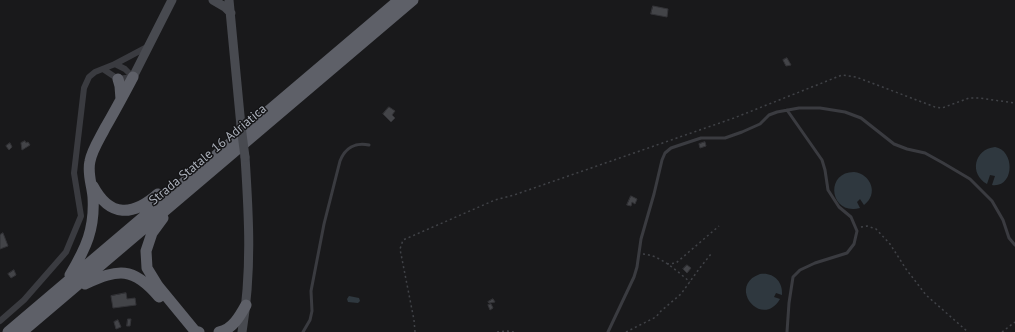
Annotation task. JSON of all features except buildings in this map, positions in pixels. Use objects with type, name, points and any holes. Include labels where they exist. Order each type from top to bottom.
[{"type":"highway","name":"Strada Statale 16 Adriatica","points":[[22,332],[70,286],[215,156],[399,0]]},
{"type":"highway","name":"Strada Statale 16 Adriatica","points":[[8,332],[70,286],[172,204],[413,0]]},
{"type":"highway","points":[[70,286],[91,231],[93,211],[92,184],[89,172],[90,160],[133,77]]},
{"type":"highway","points":[[118,79],[121,99]]},
{"type":"highway","points":[[92,184],[98,196],[107,204],[117,210],[131,210],[148,203],[184,173],[215,156]]},
{"type":"highway","points":[[172,204],[152,233],[146,251],[147,268],[158,286],[194,332]]},
{"type":"highway","points":[[70,286],[105,275],[121,272],[136,276],[153,290],[180,323],[194,332]]},
{"type":"highway","points":[[219,332],[236,321],[246,305]]},
{"type":"main road","points":[[133,77],[170,4],[177,0]]},
{"type":"main road","points":[[213,0],[225,7],[231,14]]},
{"type":"main road","points":[[229,0],[245,157],[249,222],[249,263],[246,305],[242,332]]},
{"type":"street","points":[[0,321],[24,300],[66,252],[81,216],[74,173],[84,88],[89,77],[150,45]]},
{"type":"street","points":[[115,64],[125,69],[133,77]]},
{"type":"street","points":[[103,69],[118,79],[133,77]]},
{"type":"lane","points":[[608,332],[634,278],[641,239],[665,153],[671,148],[701,138],[725,138],[760,124],[769,115],[777,112],[799,108],[820,108],[845,112],[861,118],[894,144],[925,154],[943,163],[970,179],[992,201],[1003,220],[1009,238],[1015,244]]},
{"type":"lane","points":[[787,110],[822,160],[828,190],[839,207],[851,217],[856,229],[854,244],[847,253],[815,263],[800,270],[793,277],[789,297],[787,332]]},
{"type":"lane","points":[[303,332],[310,320],[312,311],[311,291],[324,224],[343,152],[352,147],[364,144],[369,145]]},
{"type":"path","points":[[414,332],[414,320],[400,249],[403,240],[496,200],[734,118],[842,75],[856,77],[935,107],[942,108],[969,98],[1015,103]]},
{"type":"path","points":[[667,264],[676,263],[719,226]]},
{"type":"path","points":[[856,229],[867,226],[876,229],[890,244],[906,269],[926,295],[968,332]]},
{"type":"path","points":[[639,254],[648,254],[667,264],[690,282]]},
{"type":"path","points":[[626,332],[656,317],[681,294],[712,254]]},
{"type":"path","points":[[1002,332],[1015,322]]},
{"type":"path","points":[[497,332],[515,332]]},
{"type":"shaded area","points":[[995,147],[1002,150],[1006,155],[1010,168],[1005,181],[1000,184],[992,185],[995,176],[990,175],[987,184],[981,180],[976,168],[976,162],[982,152]]},
{"type":"shaded area","points":[[854,172],[865,176],[869,180],[872,190],[869,201],[864,205],[860,199],[857,202],[860,208],[850,209],[842,206],[834,193],[838,179],[844,174]]},
{"type":"shaded area","points":[[760,274],[769,274],[776,278],[782,290],[782,295],[776,293],[774,297],[780,299],[773,307],[764,310],[757,308],[750,303],[746,287],[750,280]]},
{"type":"shaded area","points":[[349,296],[359,298],[360,301],[358,303],[348,302],[347,299]]}]
